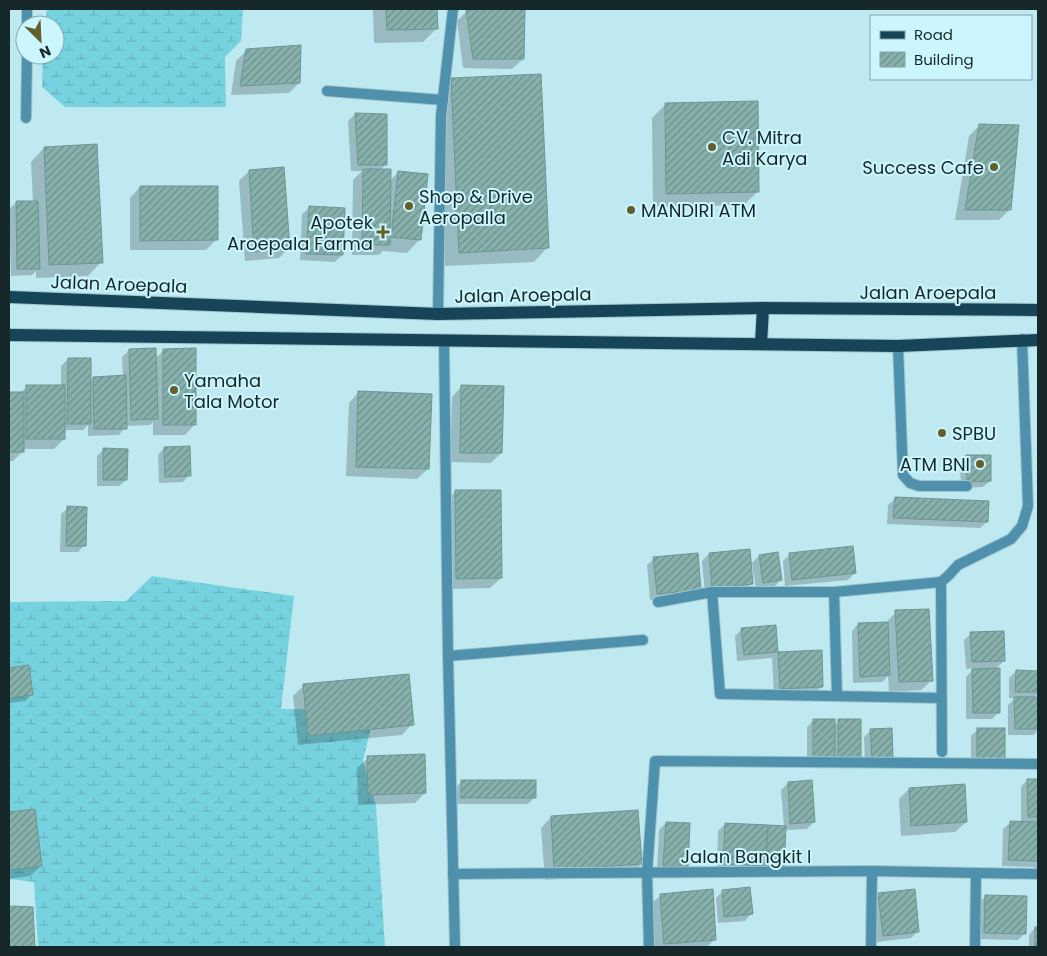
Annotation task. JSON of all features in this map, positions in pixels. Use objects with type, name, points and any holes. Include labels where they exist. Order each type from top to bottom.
[{"type":"main road","name":"Jalan Aroepala","points":[[9,297],[438,314],[763,308],[1038,310]]},
{"type":"main road","points":[[761,344],[763,308]]},
{"type":"main road","points":[[9,335],[898,346],[1022,339],[1038,340]]},
{"type":"street","points":[[438,314],[441,116],[453,9]]},
{"type":"street","points":[[26,118],[27,65]]},
{"type":"street","points":[[327,90],[443,100]]},
{"type":"street","points":[[658,602],[712,592],[834,592],[941,582],[958,565],[1010,539],[1022,526],[1028,506],[1022,339]]},
{"type":"street","points":[[444,341],[448,656],[455,947]]},
{"type":"street","points":[[898,346],[903,475],[910,482],[919,486],[967,486]]},
{"type":"street","points":[[941,582],[942,752]]},
{"type":"street","points":[[712,592],[720,694],[941,698]]},
{"type":"street","points":[[834,592],[837,696]]},
{"type":"street","points":[[448,656],[643,640]]},
{"type":"street","points":[[649,947],[648,873],[655,761],[1038,764]]},
{"type":"street","points":[[871,947],[872,871]]},
{"type":"street","name":"Jalan Bangkit I","points":[[453,874],[872,871],[1038,874]]},
{"type":"street","points":[[975,947],[976,873]]},
{"type":"green space","points":[[47,9],[243,9],[241,41],[225,57],[226,107],[65,107],[42,87],[43,65],[65,65],[65,15],[46,15]]},
{"type":"green space","points":[[152,576],[294,596],[281,709],[375,710],[363,761],[376,805],[385,947],[38,947],[34,882],[9,879],[9,602],[126,601]]},
{"type":"building","points":[[386,9],[437,9],[438,29],[387,30]]},
{"type":"building","points":[[525,9],[524,59],[473,59],[466,10]]},
{"type":"building","points":[[301,45],[300,83],[240,86],[246,49]]},
{"type":"building","points":[[541,74],[549,248],[459,253],[451,78]]},
{"type":"building","name":"CV. Mitra Adi Karya","points":[[758,101],[759,192],[666,194],[665,103]]},
{"type":"building","points":[[355,113],[387,114],[387,165],[358,165]]},
{"type":"building","name":"Success Cafe","points":[[979,124],[1019,125],[1011,210],[965,210]]},
{"type":"building","points":[[97,144],[103,263],[49,265],[44,147]]},
{"type":"building","points":[[284,167],[290,249],[254,252],[249,170]]},
{"type":"building","points":[[363,169],[391,169],[390,245],[362,245]]},
{"type":"building","name":"Shop & Drive Aeropalla","points":[[398,171],[428,174],[421,240],[391,237]]},
{"type":"building","points":[[140,186],[218,186],[218,240],[140,241]]},
{"type":"building","points":[[16,201],[38,201],[40,269],[17,269]]},
{"type":"building","points":[[309,206],[345,208],[343,255],[306,254]]},
{"type":"building","points":[[156,348],[158,419],[131,420],[129,349]]},
{"type":"building","points":[[196,348],[196,425],[163,425],[163,349]]},
{"type":"building","points":[[68,358],[91,358],[91,424],[67,424]]},
{"type":"building","points":[[126,375],[127,429],[94,429],[93,377]]},
{"type":"building","points":[[26,385],[65,385],[65,439],[26,439]]},
{"type":"building","points":[[461,385],[504,386],[502,453],[460,453]]},
{"type":"building","points":[[358,391],[432,394],[429,469],[356,467]]},
{"type":"building","points":[[9,392],[24,392],[24,452],[9,452]]},
{"type":"building","points":[[190,446],[191,476],[165,477],[164,447]]},
{"type":"building","points":[[103,448],[128,449],[127,480],[103,480]]},
{"type":"building","points":[[966,455],[991,455],[991,481],[967,482]]},
{"type":"building","points":[[455,490],[501,490],[502,578],[456,579]]},
{"type":"building","points":[[895,497],[989,501],[988,522],[893,518]]},
{"type":"building","points":[[67,506],[87,507],[86,546],[66,546]]},
{"type":"building","points":[[853,546],[856,573],[792,580],[789,553]]},
{"type":"building","points":[[750,549],[753,584],[712,588],[709,553]]},
{"type":"building","points":[[778,552],[782,580],[763,583],[759,555]]},
{"type":"building","points":[[698,553],[701,590],[657,594],[653,557]]},
{"type":"building","points":[[929,609],[933,681],[899,682],[895,610]]},
{"type":"building","points":[[888,622],[890,675],[860,677],[858,623]]},
{"type":"building","points":[[776,625],[778,652],[744,655],[741,628]]},
{"type":"building","points":[[1004,631],[1005,661],[972,662],[970,632]]},
{"type":"building","points":[[822,650],[823,687],[780,689],[778,652]]},
{"type":"building","points":[[29,665],[33,695],[9,698],[9,668]]},
{"type":"building","points":[[1000,668],[1000,713],[973,713],[972,669]]},
{"type":"building","points":[[1016,670],[1038,671],[1038,692],[1015,692]]},
{"type":"building","points":[[409,674],[414,725],[308,736],[303,684]]},
{"type":"building","points":[[1014,697],[1038,697],[1038,729],[1015,729]]},
{"type":"building","points":[[813,719],[835,719],[835,758],[813,758]]},
{"type":"building","points":[[838,719],[861,719],[861,757],[838,758]]},
{"type":"building","points":[[892,728],[893,757],[872,758],[870,729]]},
{"type":"building","points":[[977,728],[1005,728],[1005,760],[977,760]]},
{"type":"building","points":[[425,754],[426,793],[368,795],[367,756]]},
{"type":"building","points":[[1027,779],[1038,779],[1038,817],[1028,817]]},
{"type":"building","points":[[461,780],[536,780],[536,798],[461,798]]},
{"type":"building","points":[[812,780],[815,822],[790,824],[788,782]]},
{"type":"building","points":[[965,784],[967,822],[911,826],[909,788]]},
{"type":"building","points":[[35,809],[42,866],[9,870],[9,812]]},
{"type":"building","points":[[638,810],[642,864],[554,870],[551,816]]},
{"type":"building","points":[[1010,821],[1038,822],[1038,861],[1008,860]]},
{"type":"building","points":[[666,822],[690,823],[688,867],[663,866]]},
{"type":"building","points":[[725,823],[768,825],[766,866],[723,864]]},
{"type":"building","points":[[768,825],[786,826],[784,870],[766,870]]},
{"type":"building","points":[[750,887],[753,914],[724,917],[722,890]]},
{"type":"building","points":[[713,889],[716,940],[664,944],[660,894]]},
{"type":"building","points":[[915,889],[919,932],[883,936],[878,893]]},
{"type":"building","points":[[985,895],[1027,896],[1026,934],[984,933]]},
{"type":"building","points":[[9,907],[33,907],[35,947],[9,947]]},
{"type":"building","points":[[1035,927],[1038,927],[1038,947],[1035,947]]},
{"type":"place","name":"CV. Mitra Adi Karya","points":[[712,147]]},
{"type":"place","name":"Success Cafe","points":[[994,167]]},
{"type":"place","name":"Shop & Drive Aeropalla","points":[[409,206]]},
{"type":"place","name":"MANDIRI ATM","points":[[631,210]]},
{"type":"place","name":"Apotek Aroepala Farma","points":[[383,232]]},
{"type":"place","name":"Yamaha Tala Motor","points":[[174,390]]},
{"type":"place","name":"SPBU","points":[[942,433]]},
{"type":"place","name":"ATM BNI","points":[[980,464]]}]
